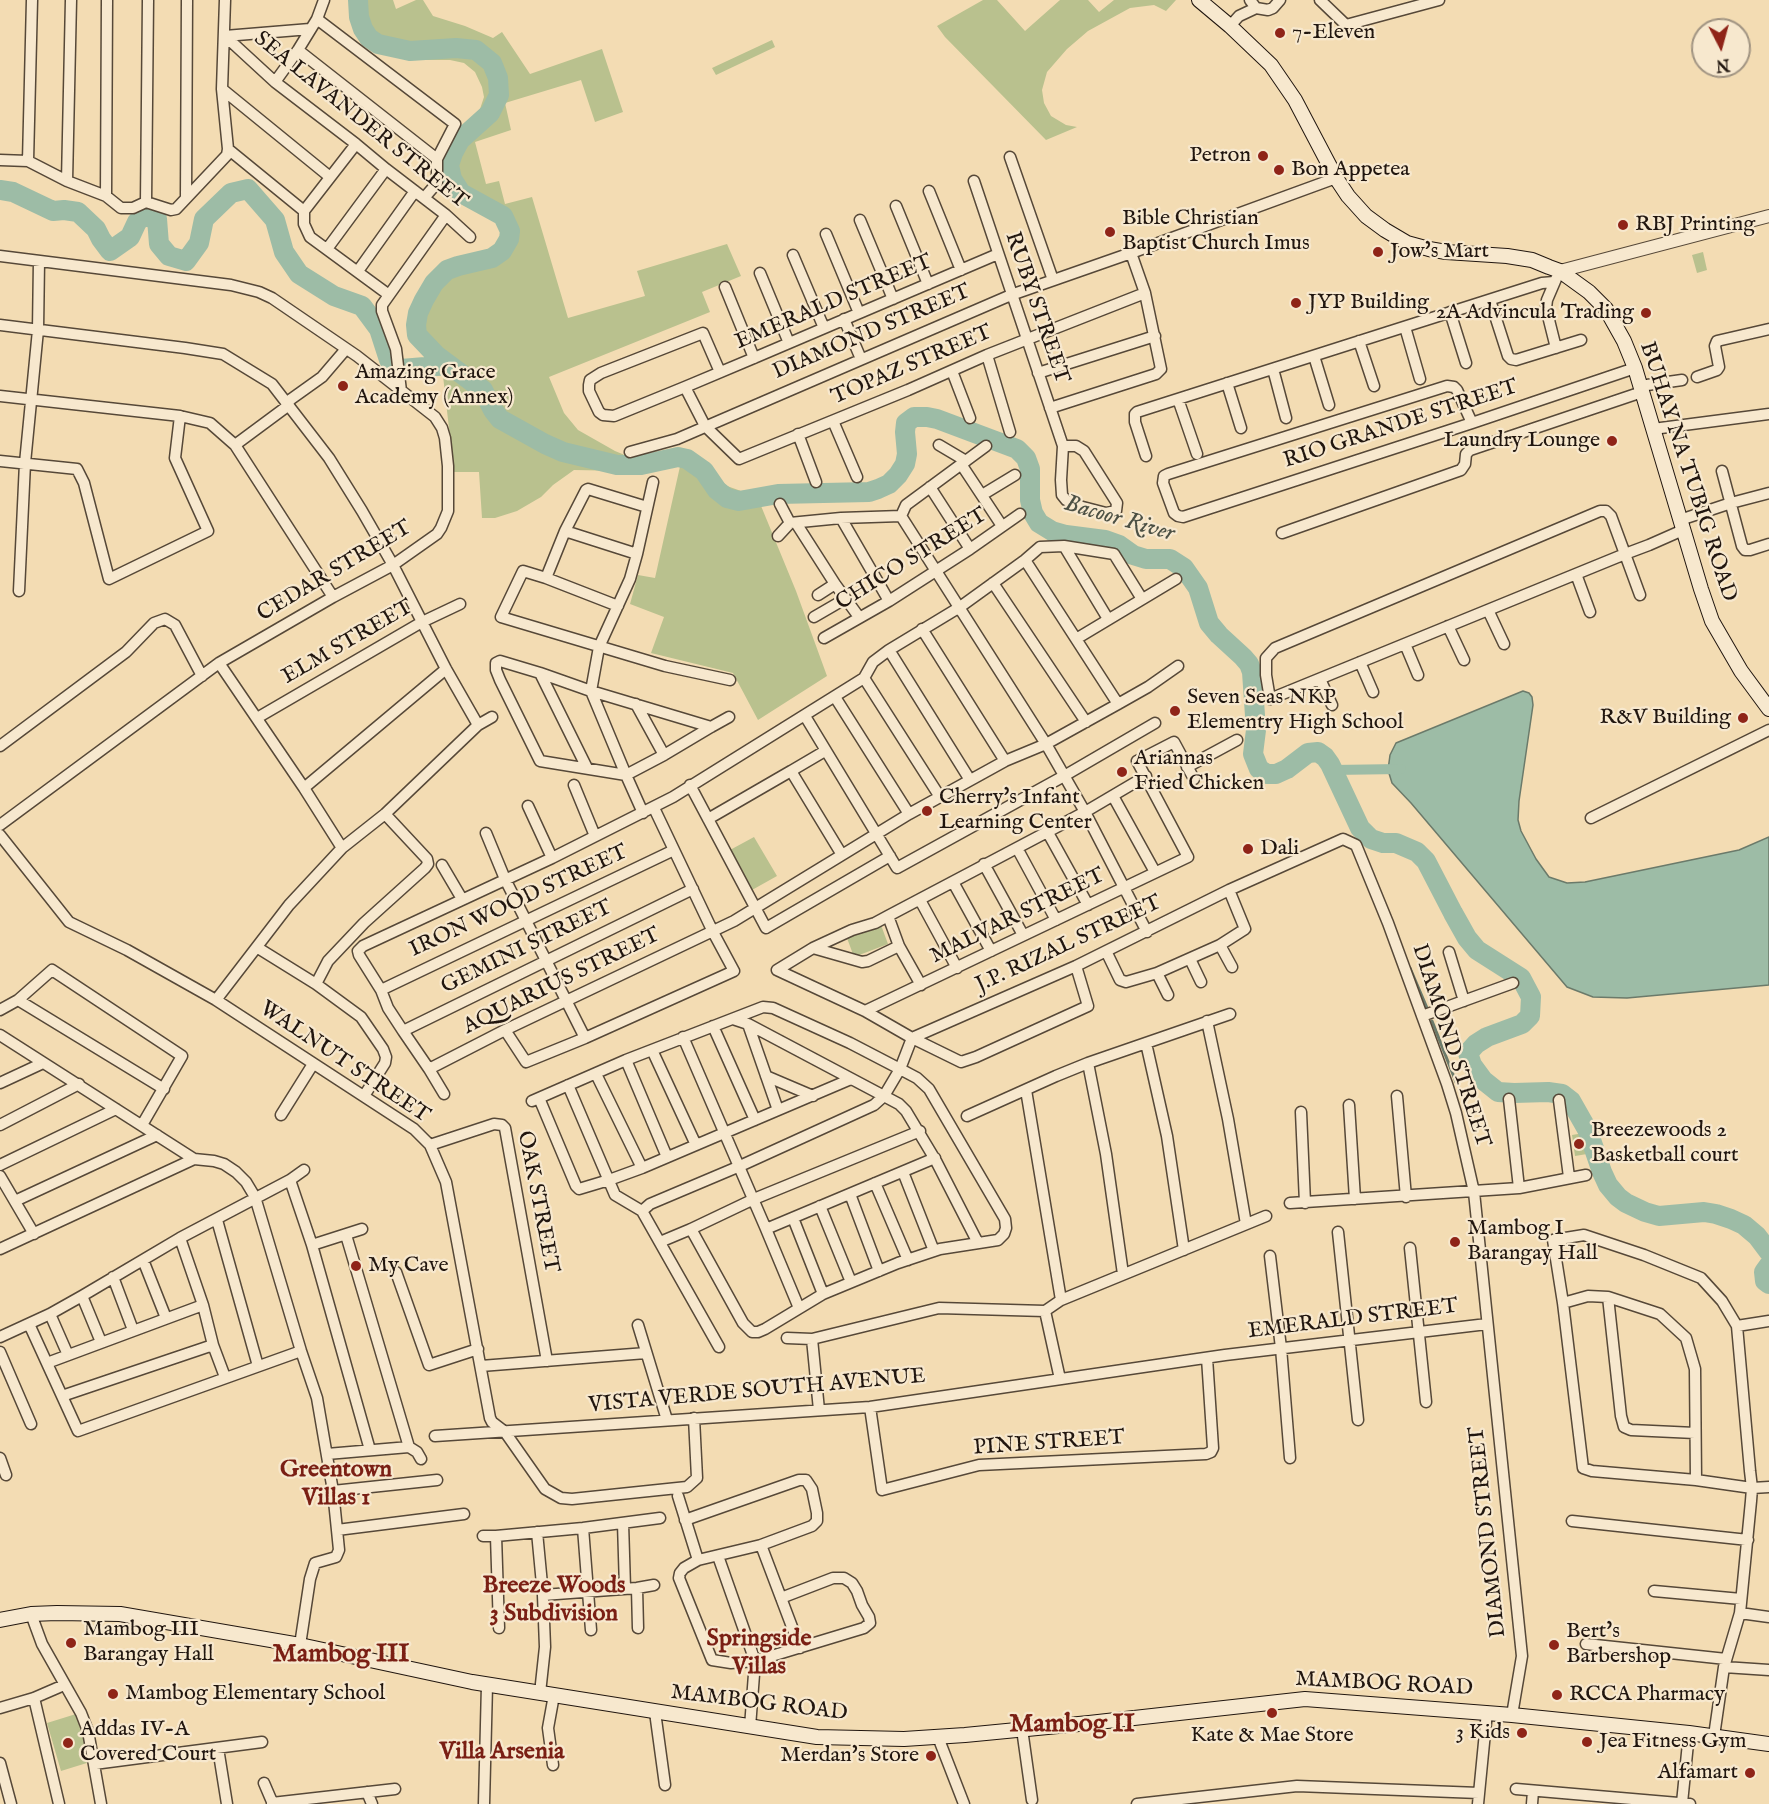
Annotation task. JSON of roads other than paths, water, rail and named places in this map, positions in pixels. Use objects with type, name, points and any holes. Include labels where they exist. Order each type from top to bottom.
[{"type":"main road","name":"BUHAY NA TUBIG ROAD","points":[[1199,0],[1271,65],[1295,100],[1336,178],[1366,216],[1407,243],[1429,249],[1532,260],[1557,277],[1589,292],[1606,309],[1620,332],[1635,368],[1712,621],[1741,671],[1769,709]]},
{"type":"main road","name":"MAMBOG ROAD","points":[[0,1620],[31,1614],[120,1614],[300,1646],[486,1685],[817,1737],[904,1739],[938,1737],[1089,1723],[1305,1698],[1512,1714],[1769,1744]]},
{"type":"street","points":[[28,161],[32,0]]},
{"type":"street","points":[[67,181],[70,0]]},
{"type":"street","points":[[106,196],[107,0]]},
{"type":"street","points":[[146,202],[148,0]]},
{"type":"street","points":[[186,196],[187,0]]},
{"type":"street","points":[[0,160],[28,161],[67,181],[106,196],[121,208],[133,208],[146,202],[171,210],[180,206],[186,196],[223,160],[228,149],[222,89],[225,0]]},
{"type":"street","points":[[275,82],[317,19],[324,0]]},
{"type":"street","points":[[1230,26],[1253,4],[1268,10],[1280,0]]},
{"type":"street","points":[[1320,0],[1346,25],[1439,0]]},
{"type":"street","points":[[317,19],[455,124],[437,159],[438,181],[424,198]]},
{"type":"street","points":[[225,36],[310,29]]},
{"type":"street","name":"SEA LAVANDER STREET","points":[[225,36],[275,82],[446,215],[470,237]]},
{"type":"street","points":[[298,50],[437,159]]},
{"type":"street","points":[[222,89],[330,177]]},
{"type":"street","points":[[356,144],[304,211],[303,217],[309,237],[389,295]]},
{"type":"street","points":[[228,149],[304,211]]},
{"type":"street","points":[[1010,157],[1053,280]]},
{"type":"street","points":[[327,249],[386,169]]},
{"type":"street","name":"DIAMOND STREET","points":[[630,452],[677,439],[1011,295],[1336,178]]},
{"type":"street","name":"RUBY STREET","points":[[974,181],[1063,446]]},
{"type":"street","points":[[358,271],[415,191]]},
{"type":"street","points":[[929,191],[961,270]]},
{"type":"street","points":[[896,206],[928,284]]},
{"type":"street","points":[[400,385],[395,343],[382,312],[382,305],[446,215]]},
{"type":"street","points":[[1146,456],[1135,422],[1135,414],[1142,410],[1557,277],[1769,216]]},
{"type":"street","points":[[860,220],[893,299]]},
{"type":"street","points":[[826,234],[859,314]]},
{"type":"street","points":[[1050,408],[1159,372],[1161,366],[1145,293],[1131,253]]},
{"type":"street","name":"EMERALD STREET","points":[[720,372],[703,333],[601,373],[590,380],[589,385],[599,412],[614,416],[685,387],[824,328],[859,314],[998,254]]},
{"type":"street","points":[[793,255],[824,328]]},
{"type":"street","name":"CEDAR STREET","points":[[0,256],[231,285],[272,298],[400,385],[435,417],[445,438],[448,466],[448,511],[437,534],[393,565],[219,663],[0,825]]},
{"type":"street","points":[[19,591],[25,463],[38,330],[39,261]]},
{"type":"street","points":[[760,273],[789,343]]},
{"type":"street","points":[[1556,348],[1546,308],[1557,277]]},
{"type":"street","points":[[725,287],[754,358]]},
{"type":"street","name":"TOPAZ STREET","points":[[705,426],[739,459],[987,355],[1145,293]]},
{"type":"street","points":[[1490,300],[1508,356],[1511,359],[1516,360],[1581,340]]},
{"type":"street","points":[[1450,312],[1466,363]]},
{"type":"street","points":[[844,320],[861,359]]},
{"type":"street","points":[[0,325],[223,354],[272,384],[329,458],[393,565],[446,669],[478,725]]},
{"type":"street","points":[[1405,327],[1420,379]]},
{"type":"street","points":[[1697,377],[1718,370],[1715,345],[1718,341],[1769,329]]},
{"type":"street","points":[[1038,373],[1155,336]]},
{"type":"street","points":[[1359,341],[1374,386]]},
{"type":"street","points":[[235,445],[322,377],[346,349]]},
{"type":"street","points":[[987,355],[1010,432]]},
{"type":"street","points":[[1314,356],[1329,405]]},
{"type":"street","name":"RIO GRANDE STREET","points":[[1472,423],[1457,390],[1447,386],[1164,476],[1164,486],[1174,513],[1183,517],[1472,423],[1635,368]]},
{"type":"street","points":[[1273,369],[1286,417]]},
{"type":"street","points":[[952,371],[970,418]]},
{"type":"street","points":[[1282,533],[1461,470],[1465,464],[1466,454],[1470,450],[1641,389],[1682,380]]},
{"type":"street","points":[[1227,383],[1241,428]]},
{"type":"street","points":[[685,387],[705,426]]},
{"type":"street","points":[[0,396],[180,416],[210,423],[235,445],[333,597]]},
{"type":"street","points":[[1178,399],[1197,454]]},
{"type":"street","points":[[1653,429],[1769,414]]},
{"type":"street","points":[[0,460],[77,470],[84,483],[110,579],[208,531],[175,458],[180,416]]},
{"type":"street","points":[[833,421],[857,477]]},
{"type":"street","points":[[798,434],[816,482]]},
{"type":"street","points":[[939,445],[964,463],[1002,526]]},
{"type":"street","points":[[901,516],[906,505],[986,446]]},
{"type":"street","points":[[1063,446],[1076,446],[1084,451],[1117,503],[1116,511],[1106,513],[1075,505],[1066,500],[1062,495],[1061,480],[1063,446]]},
{"type":"street","points":[[1722,471],[1742,546],[1745,550],[1750,550],[1769,544]]},
{"type":"street","points":[[982,495],[1015,475]]},
{"type":"street","points":[[505,1030],[526,1062],[734,971],[674,850],[626,775],[591,691],[599,647],[630,579],[653,482]]},
{"type":"street","points":[[930,487],[970,549]]},
{"type":"street","points":[[546,578],[565,531],[588,489],[647,507]]},
{"type":"street","points":[[1640,594],[1625,554],[1611,516],[1606,511],[1600,511],[1275,648],[1266,658],[1270,699],[1625,554],[1731,503],[1769,493]]},
{"type":"street","points":[[780,504],[859,617]]},
{"type":"street","name":"CHICO STREET","points":[[824,638],[936,571],[1020,514]]},
{"type":"street","points":[[778,536],[793,523],[842,518],[901,516]]},
{"type":"street","points":[[901,516],[1046,744],[1085,812],[1147,932]]},
{"type":"street","points":[[842,518],[889,600]]},
{"type":"street","points":[[565,531],[637,554]]},
{"type":"street","points":[[1064,546],[1108,620]]},
{"type":"street","points":[[444,1094],[402,1031],[388,1008],[381,990],[360,958],[358,951],[363,946],[552,858],[648,810],[864,678],[873,662],[889,650],[960,607],[1040,547],[1064,546],[1114,554],[1142,599]]},
{"type":"street","points":[[1024,560],[1118,704]]},
{"type":"street","points":[[618,606],[523,571],[501,617],[665,666],[730,680]]},
{"type":"street","points":[[1576,574],[1590,612]]},
{"type":"street","points":[[1076,639],[1176,579]]},
{"type":"street","points":[[993,583],[1086,722]]},
{"type":"street","points":[[818,595],[835,584]]},
{"type":"street","points":[[814,616],[845,599]]},
{"type":"street","name":"ELM STREET","points":[[257,718],[422,622],[460,604]]},
{"type":"street","points":[[1488,610],[1504,644]]},
{"type":"street","points":[[0,746],[126,652],[154,623],[165,620],[174,625],[202,676]]},
{"type":"street","points":[[1448,626],[1464,660]]},
{"type":"street","points":[[922,629],[1005,761]]},
{"type":"street","points":[[1405,644],[1418,675]]},
{"type":"street","points":[[889,650],[970,780]]},
{"type":"street","points":[[711,727],[500,661],[495,665],[500,680],[540,761],[626,775],[729,717]]},
{"type":"street","points":[[1360,662],[1373,692]]},
{"type":"street","points":[[219,663],[342,848]]},
{"type":"street","name":"AQUARIUS STREET","points":[[429,1069],[505,1030],[713,932],[909,814],[1005,761],[1046,744],[1086,722],[1148,687],[1178,666]]},
{"type":"street","points":[[304,788],[446,669]]},
{"type":"street","points":[[540,673],[587,768]]},
{"type":"street","points":[[864,678],[940,797]]},
{"type":"street","points":[[1320,679],[1332,705]]},
{"type":"street","points":[[835,697],[909,814]]},
{"type":"street","points":[[636,704],[664,755]]},
{"type":"street","points":[[805,716],[897,868],[1155,723]]},
{"type":"street","points":[[216,1000],[289,905],[342,848],[385,814],[478,725],[492,717]]},
{"type":"street","points":[[1590,818],[1769,730]]},
{"type":"street","points":[[1187,767],[1237,740]]},
{"type":"street","points":[[1076,966],[1088,1006],[961,1062],[865,1011],[777,970],[813,948],[852,930],[874,923],[920,900],[1113,796],[1146,776],[1137,760],[1174,742],[1194,780]]},
{"type":"street","points":[[708,819],[825,750]]},
{"type":"street","points":[[791,771],[842,855]]},
{"type":"street","name":"MALVAR STREET","points":[[865,1011],[1188,857],[1146,776]]},
{"type":"street","points":[[574,785],[596,837]]},
{"type":"street","points":[[690,785],[766,928],[890,855]]},
{"type":"street","points":[[1113,796],[1155,873]]},
{"type":"street","points":[[528,806],[552,858]]},
{"type":"street","points":[[316,984],[328,961],[364,923],[428,864],[427,859],[385,814]]},
{"type":"street","points":[[1047,831],[1088,905]]},
{"type":"street","points":[[486,833],[505,879],[585,1038]]},
{"type":"street","name":"WALNUT STREET","points":[[0,835],[69,922],[128,950],[216,1000],[414,1129],[430,1145],[447,1182],[490,1418],[505,1432],[545,1489],[561,1498],[572,1499],[687,1487],[698,1478],[694,1418]]},
{"type":"street","name":"DIAMOND STREET","points":[[1241,886],[1344,839],[1356,845],[1388,923],[1456,1113],[1474,1192],[1522,1656],[1512,1714]]},
{"type":"street","points":[[1017,848],[1056,920]]},
{"type":"street","name":"IRON WOOD STREET","points":[[381,990],[674,850]]},
{"type":"street","points":[[984,864],[1023,935]]},
{"type":"street","points":[[442,865],[462,899]]},
{"type":"street","points":[[953,882],[991,951]]},
{"type":"street","name":"J.P. RIZAL STREET","points":[[912,1038],[1076,966],[1241,886]]},
{"type":"street","name":"GEMINI STREET","points":[[402,1031],[693,889]]},
{"type":"street","points":[[1106,951],[1120,980],[1126,982],[1158,973],[1220,945],[1245,928],[1229,890]]},
{"type":"street","points":[[920,900],[957,968]]},
{"type":"street","points":[[888,916],[899,946],[921,985]]},
{"type":"street","points":[[1220,945],[1232,967]]},
{"type":"street","points":[[813,948],[862,962],[899,946]]},
{"type":"street","points":[[258,948],[316,984],[361,1017],[386,1057],[385,1063],[364,1096]]},
{"type":"street","points":[[1449,952],[1464,1001]]},
{"type":"street","points":[[1190,959],[1201,982]]},
{"type":"street","points":[[0,1010],[18,1000],[52,970],[182,1056],[142,1125]]},
{"type":"street","points":[[1158,973],[1168,995]]},
{"type":"street","points":[[1422,1016],[1513,983]]},
{"type":"street","points":[[18,1000],[164,1089]]},
{"type":"street","points":[[691,1229],[743,1323],[752,1332],[765,1329],[823,1294],[908,1260],[934,1251],[998,1240],[1006,1228],[1005,1219],[929,1089],[917,1078],[900,1068],[772,1008],[764,1007],[683,1037],[536,1099],[577,1188],[642,1168],[851,1079]]},
{"type":"street","points":[[967,1116],[1088,1063],[1230,1014]]},
{"type":"street","points":[[733,1019],[748,1024],[899,1104],[920,1131],[978,1243]]},
{"type":"street","points":[[1207,1021],[1228,1119],[1246,1224]]},
{"type":"street","points":[[748,1024],[778,1110]]},
{"type":"street","points":[[712,1026],[755,1120]]},
{"type":"street","points":[[0,1035],[194,1159],[224,1164],[246,1182],[255,1197],[317,1398],[333,1491],[337,1530],[339,1550],[336,1557],[315,1563],[310,1579],[300,1646]]},
{"type":"street","points":[[683,1037],[799,1308]]},
{"type":"street","points":[[642,1211],[650,1204],[874,1105],[884,1096],[900,1068],[912,1038]]},
{"type":"street","points":[[1146,1043],[1167,1136],[1184,1250]]},
{"type":"street","points":[[652,1050],[696,1146]]},
{"type":"street","points":[[626,1060],[667,1157]]},
{"type":"street","points":[[0,1083],[43,1063]]},
{"type":"street","points":[[1088,1063],[1106,1154],[1124,1274]]},
{"type":"street","points":[[281,1115],[313,1064]]},
{"type":"street","points":[[596,1074],[642,1168]]},
{"type":"street","points":[[766,1076],[813,1096]]},
{"type":"street","points":[[0,1125],[79,1084]]},
{"type":"street","points":[[568,1085],[615,1195],[642,1211],[719,1347]]},
{"type":"street","points":[[1026,1090],[1061,1300]]},
{"type":"street","points":[[1397,1096],[1406,1197]]},
{"type":"street","points":[[1509,1099],[1519,1188]]},
{"type":"street","points":[[1559,1100],[1569,1177]]},
{"type":"street","points":[[1349,1105],[1355,1199]]},
{"type":"street","points":[[0,1165],[116,1109]]},
{"type":"street","points":[[1301,1112],[1305,1203]]},
{"type":"street","name":"OAK STREET","points":[[430,1145],[494,1124],[506,1128],[547,1360]]},
{"type":"street","points":[[660,1242],[754,1199],[920,1131]]},
{"type":"street","points":[[15,1202],[157,1135]]},
{"type":"street","points":[[766,1229],[935,1158]]},
{"type":"street","points":[[0,1249],[194,1159]]},
{"type":"street","points":[[0,1337],[50,1314],[180,1238],[290,1180],[304,1170]]},
{"type":"street","points":[[903,1172],[934,1251]]},
{"type":"street","points":[[1290,1203],[1519,1188],[1586,1175]]},
{"type":"street","points":[[0,1176],[34,1234]]},
{"type":"street","points":[[290,1180],[312,1245],[370,1450]]},
{"type":"street","points":[[875,1183],[908,1260]]},
{"type":"street","points":[[850,1194],[879,1271]]},
{"type":"street","points":[[820,1206],[851,1282]]},
{"type":"street","points":[[787,1338],[812,1339],[939,1308],[1045,1311],[1061,1300],[1266,1216]]},
{"type":"street","points":[[793,1218],[823,1294]]},
{"type":"street","points":[[217,1220],[258,1366]]},
{"type":"street","points":[[312,1245],[362,1229]]},
{"type":"street","points":[[1338,1232],[1358,1420]]},
{"type":"street","points":[[345,1235],[410,1447],[421,1459]]},
{"type":"street","points":[[1714,1736],[1725,1663],[1740,1613],[1752,1488],[1737,1326],[1722,1301],[1701,1278],[1644,1255],[1584,1235],[1553,1240],[1583,1468],[1592,1471],[1696,1480],[1752,1488],[1769,1487]]},
{"type":"street","points":[[180,1238],[225,1377]]},
{"type":"street","points":[[1410,1248],[1426,1402]]},
{"type":"street","points":[[1270,1256],[1281,1348],[1290,1458]]},
{"type":"street","points":[[143,1260],[166,1318]]},
{"type":"street","points":[[396,1272],[429,1365],[478,1350]]},
{"type":"street","points":[[113,1277],[133,1330]]},
{"type":"street","points":[[82,1296],[101,1342]]},
{"type":"street","points":[[1563,1303],[1588,1296],[1608,1297],[1660,1314],[1686,1338],[1695,1369],[1696,1480]]},
{"type":"street","points":[[1608,1297],[1624,1427],[1631,1430],[1695,1433]]},
{"type":"street","points":[[47,1363],[203,1305]]},
{"type":"street","points":[[1045,1311],[1060,1379]]},
{"type":"street","points":[[50,1314],[68,1355]]},
{"type":"street","points":[[1737,1326],[1769,1321]]},
{"type":"street","points":[[29,1324],[78,1431],[301,1351]]},
{"type":"street","name":"EMERALD STREET","points":[[1225,1355],[1487,1324]]},
{"type":"street","points":[[638,1325],[667,1420]]},
{"type":"street","points":[[812,1339],[819,1410]]},
{"type":"street","points":[[62,1396],[213,1345]]},
{"type":"street","points":[[0,1352],[31,1424]]},
{"type":"street","points":[[481,1366],[646,1353]]},
{"type":"street","name":"VISTA VERDE SOUTH AVENUE","points":[[435,1436],[870,1407],[1225,1355]]},
{"type":"street","name":"PINE STREET","points":[[870,1407],[882,1490],[979,1465],[1206,1454],[1213,1448],[1207,1358]]},
{"type":"street","points":[[327,1454],[410,1447]]},
{"type":"street","points":[[0,1458],[6,1474]]},
{"type":"street","points":[[333,1491],[437,1480]]},
{"type":"street","points":[[685,1520],[799,1480],[806,1480],[812,1489],[817,1513],[817,1521],[812,1526],[761,1545],[698,1560],[684,1568],[674,1580],[712,1660],[731,1663],[755,1661],[864,1628],[870,1623],[852,1583],[844,1578],[833,1578],[781,1598]]},
{"type":"street","points":[[678,1496],[698,1560]]},
{"type":"street","points":[[337,1530],[464,1514]]},
{"type":"street","points":[[483,1536],[583,1528],[660,1518]]},
{"type":"street","points":[[1572,1521],[1748,1540]]},
{"type":"street","points":[[622,1523],[625,1588]]},
{"type":"street","points":[[583,1528],[591,1630]]},
{"type":"street","points":[[537,1532],[543,1595],[548,1728],[553,1765]]},
{"type":"street","points":[[496,1536],[499,1628]]},
{"type":"street","points":[[761,1545],[800,1647]]},
{"type":"street","points":[[718,1556],[755,1661],[750,1727]]},
{"type":"street","points":[[543,1595],[654,1585]]},
{"type":"street","points":[[637,1588],[638,1628]]},
{"type":"street","points":[[1654,1591],[1741,1599]]},
{"type":"street","points":[[1740,1613],[1769,1617]]},
{"type":"street","points":[[31,1614],[42,1644],[81,1713],[101,1804]]},
{"type":"street","points":[[1586,1644],[1769,1670]]},
{"type":"street","points":[[0,1708],[34,1698],[64,1685]]},
{"type":"street","points":[[484,1804],[486,1685]]},
{"type":"street","points":[[34,1698],[58,1804]]},
{"type":"street","points":[[655,1712],[665,1785]]},
{"type":"street","points":[[1137,1804],[1297,1786],[1478,1798],[1486,1712]]},
{"type":"street","points":[[1022,1729],[1032,1800]]},
{"type":"street","points":[[1516,1789],[1686,1804],[1689,1733]]},
{"type":"street","points":[[938,1737],[964,1804]]},
{"type":"street","points":[[94,1764],[262,1742]]},
{"type":"street","points":[[218,1748],[227,1804]]},
{"type":"street","points":[[0,1763],[11,1804]]},
{"type":"street","points":[[264,1783],[272,1804],[322,1801],[395,1789]]},
{"type":"street","points":[[1532,1804],[1533,1791]]},
{"type":"street","points":[[367,1792],[372,1804]]},
{"type":"waterway","name":"Bacoor River","points":[[358,0],[359,17],[363,29],[369,38],[378,44],[410,51],[456,48],[476,50],[492,63],[498,78],[499,95],[490,113],[460,140],[449,165],[452,179],[461,193],[503,216],[510,231],[509,239],[502,251],[492,258],[447,270],[434,283],[424,300],[416,325],[417,335],[436,355],[483,390],[500,419],[563,452],[617,465],[641,465],[678,457],[687,459],[704,471],[717,490],[727,498],[739,501],[778,494],[869,492],[889,484],[905,464],[906,423],[914,417],[937,419],[1017,449],[1026,458],[1030,469],[1030,500],[1033,513],[1039,523],[1052,531],[1066,535],[1105,540],[1119,545],[1133,555],[1146,559],[1170,559],[1184,568],[1198,588],[1209,623],[1243,657],[1252,672],[1256,730],[1253,754],[1259,769],[1267,774],[1276,774],[1287,769],[1308,753],[1318,752],[1325,757],[1360,828],[1371,839],[1383,843],[1396,843],[1417,852],[1426,861],[1467,938],[1477,950],[1521,978],[1531,997],[1530,1016],[1522,1024],[1487,1037],[1468,1053],[1472,1065],[1483,1080],[1498,1092],[1548,1092],[1562,1094],[1571,1101],[1588,1131],[1608,1185],[1626,1203],[1659,1216],[1704,1212],[1731,1219],[1744,1225],[1757,1236],[1769,1252]]},
{"type":"waterway","points":[[0,190],[13,192],[53,211],[78,212],[96,229],[110,251],[130,237],[137,222],[143,216],[157,219],[159,244],[169,256],[186,261],[199,243],[204,219],[231,193],[248,189],[275,220],[284,252],[299,274],[334,296],[362,306],[379,329],[389,360],[401,369],[449,365]]},
{"type":"waterway","points":[[1332,770],[1401,769]]},
{"type":"waterway","points":[[1410,968],[1427,1008]]},
{"type":"waterway","points":[[1432,1021],[1456,1082]]},
{"type":"waterway","name":"Bacoor River","points":[[1769,1265],[1764,1272],[1765,1281],[1769,1284]]},
{"type":"place","name":"7-Eleven","points":[[1280,33]]},
{"type":"place","name":"Petron","points":[[1263,156]]},
{"type":"place","name":"Bon Appetea","points":[[1279,170]]},
{"type":"place","name":"RBJ Printing","points":[[1623,225]]},
{"type":"place","name":"Bible Christian Baptist Church Imus","points":[[1110,232]]},
{"type":"place","name":"Jow's Mart","points":[[1378,252]]},
{"type":"place","name":"JYP Building","points":[[1296,303]]},
{"type":"place","name":"2A Advincula Trading","points":[[1646,313]]},
{"type":"place","name":"Amazing Grace Academy (Annex)","points":[[343,386]]},
{"type":"place","name":"Laundry Lounge","points":[[1612,441]]},
{"type":"place","name":"Seven Seas NKP Elementry High School","points":[[1175,711]]},
{"type":"place","name":"R&V Building","points":[[1743,718]]},
{"type":"place","name":"Ariannas Fried Chicken","points":[[1122,772]]},
{"type":"place","name":"Cherry's Infant Learning Center","points":[[927,811]]},
{"type":"place","name":"Dali","points":[[1248,849]]},
{"type":"place","name":"Breezewoods 2 Basketball court","points":[[1579,1144]]},
{"type":"place","name":"Mambog I Barangay Hall","points":[[1455,1242]]},
{"type":"place","name":"My Cave","points":[[356,1266]]},
{"type":"place","name":"Mambog III Barangay Hall","points":[[71,1643]]},
{"type":"place","name":"Bert's Barbershop","points":[[1554,1645]]},
{"type":"place","name":"Mambog Elementary School","points":[[113,1694]]},
{"type":"place","name":"RCCA Pharmacy","points":[[1557,1695]]},
{"type":"place","name":"Kate & Mae Store","points":[[1272,1713]]},
{"type":"place","name":"3 Kids","points":[[1522,1733]]},
{"type":"place","name":"Jea Fitness Gym","points":[[1587,1742]]},
{"type":"place","name":"Addas IV-A Covered Court","points":[[68,1743]]},
{"type":"place","name":"Merdan's Store","points":[[931,1756]]},
{"type":"place","name":"Alfamart","points":[[1750,1773]]},
{"type":"district","name":"Greentown Villas 1","points":[[336,1485]]},
{"type":"district","name":"Breeze Woods 3 Subdivision","points":[[554,1601]]},
{"type":"district","name":"Springside Villas","points":[[759,1654]]},
{"type":"district","name":"Mambog III","points":[[341,1656]]},
{"type":"district","name":"Mambog II","points":[[1072,1726]]},
{"type":"district","name":"Villa Arsenia","points":[[502,1753]]}]
